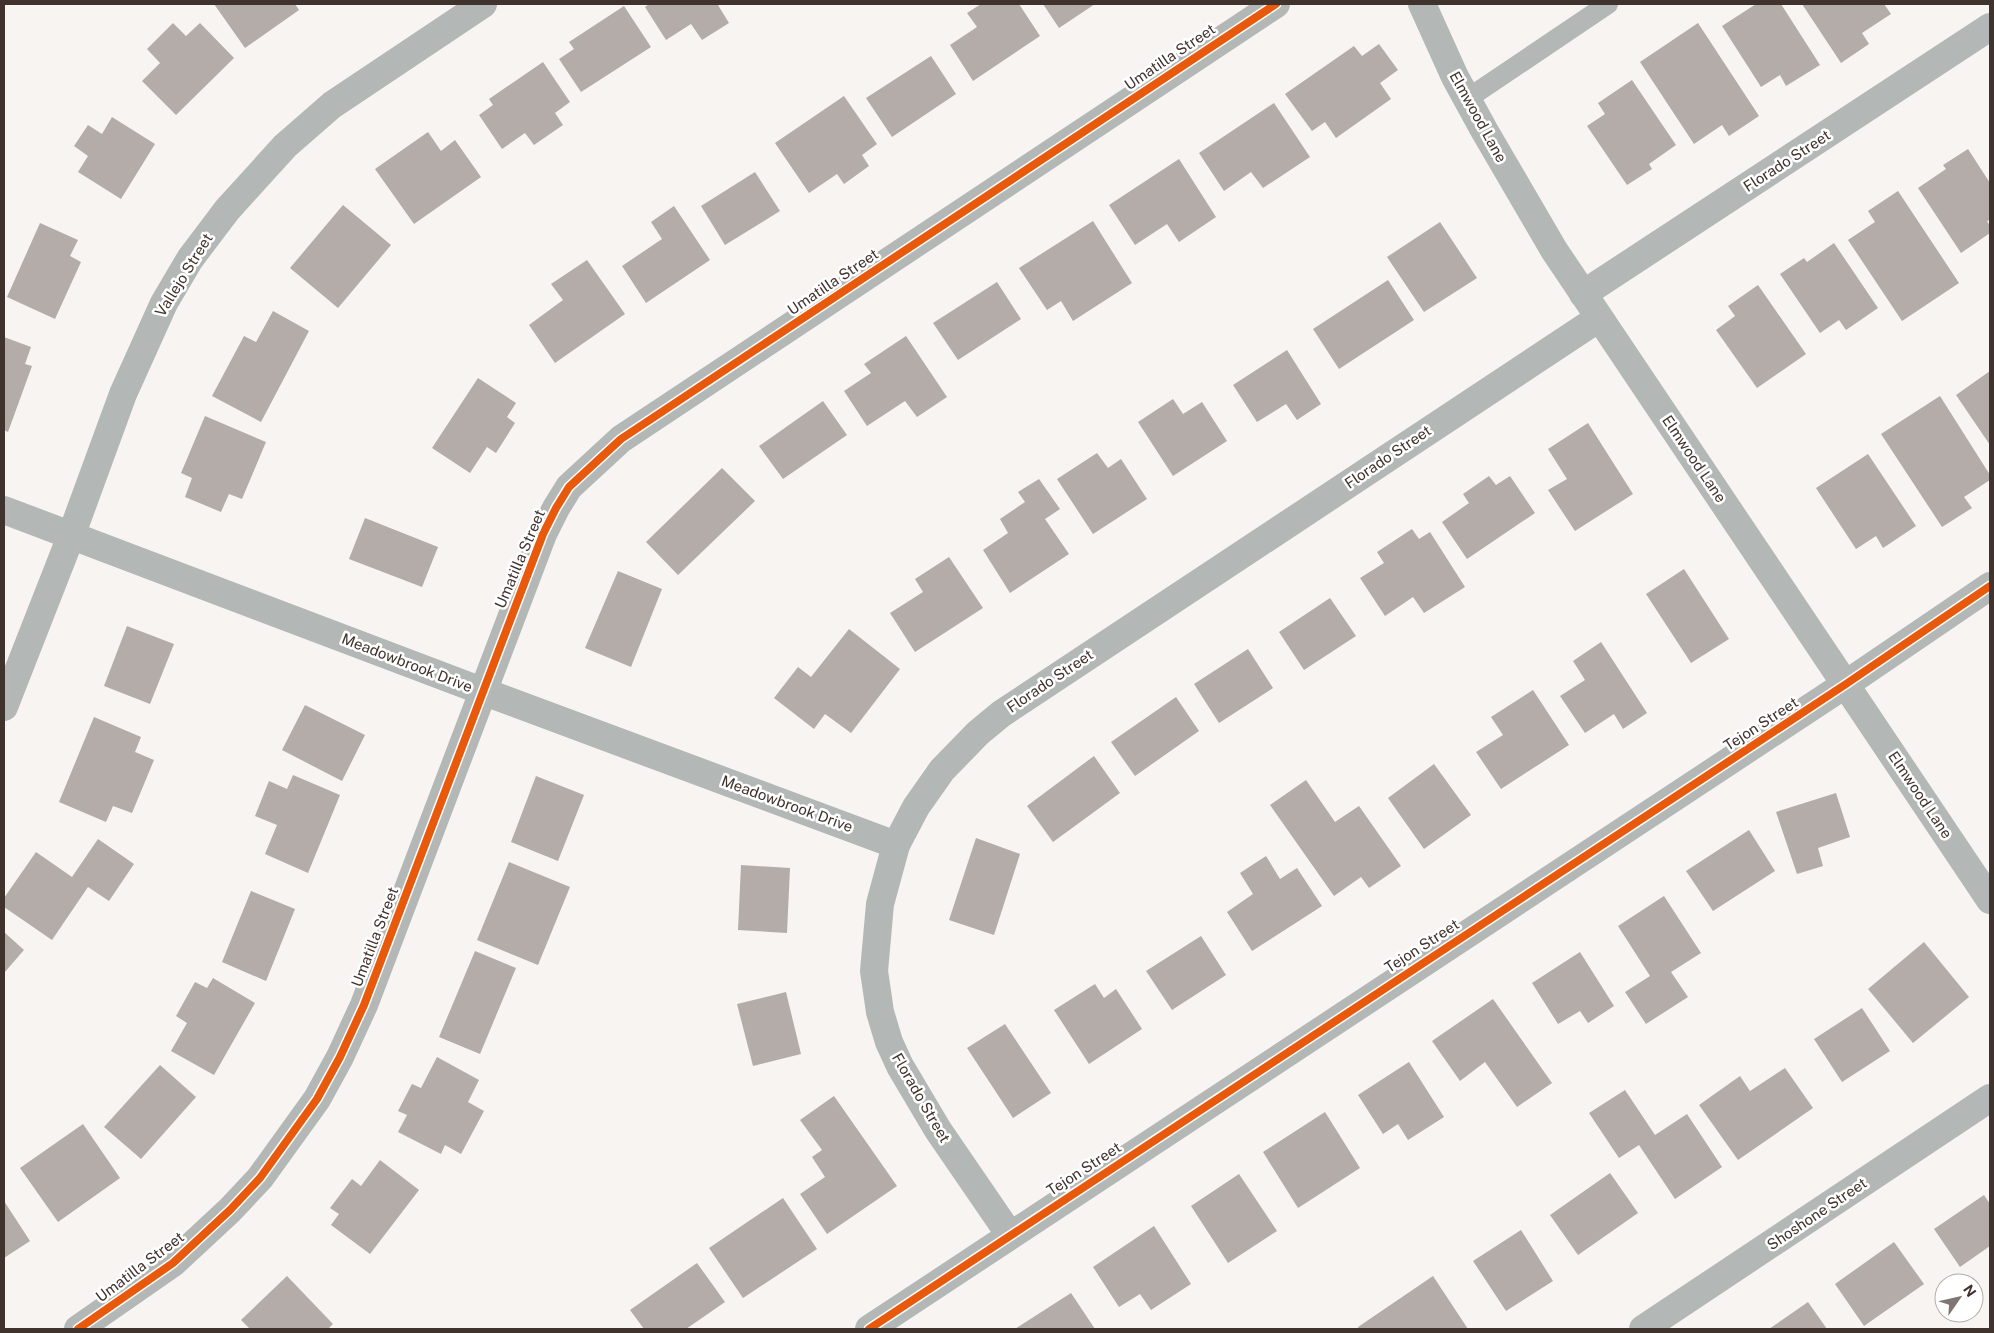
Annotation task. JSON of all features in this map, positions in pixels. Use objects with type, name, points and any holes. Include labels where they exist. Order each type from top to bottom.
[{"type":"street","name":"Vallejo Street","points":[[4,707],[71,536],[123,394],[164,302],[190,259],[226,210],[285,146],[332,105],[483,4]]},
{"type":"street","name":"Umatilla Street","points":[[78,1329],[173,1262],[230,1210],[260,1178],[317,1099],[340,1057],[364,1005],[543,534],[569,487],[601,456],[637,428],[1276,4]]},
{"type":"street","name":"Elmwood Lane","points":[[1422,4],[1468,99],[1554,250],[1990,900]]},
{"type":"street","name":"Florado Street","points":[[1583,294],[1990,27]]},
{"type":"street","name":"Florado Street","points":[[1010,1235],[938,1130],[900,1066],[889,1042],[880,1012],[874,971],[880,904],[896,845],[916,807],[942,770],[978,733],[1001,714],[1599,318]]},
{"type":"street","name":"Meadowbrook Drive","points":[[4,510],[896,845]]},
{"type":"street","name":"Tejon Street","points":[[869,1329],[1846,684],[1990,586]]},
{"type":"street","name":"Shoshone Street","points":[[1643,1329],[1990,1098]]},
{"type":"lane","points":[[1468,99],[1608,4]]},
{"type":"building","points":[[214,4],[295,4],[299,10],[245,48]]},
{"type":"building","points":[[649,4],[720,4],[718,5],[729,23],[702,40],[691,24],[666,40],[645,7]]},
{"type":"building","points":[[981,4],[1019,4],[1040,36],[973,81],[950,45],[977,27],[967,13]]},
{"type":"building","points":[[1043,4],[1095,4],[1059,28]]},
{"type":"building","points":[[1756,4],[1781,4],[1820,65],[1786,86],[1780,75],[1761,87],[1722,26]]},
{"type":"building","points":[[1802,4],[1884,4],[1891,14],[1862,33],[1869,44],[1841,63]]},
{"type":"building","points":[[624,6],[651,47],[581,92],[559,59],[574,49],[569,42]]},
{"type":"building","points":[[173,23],[186,36],[200,23],[234,58],[176,115],[142,81],[160,63],[147,49]]},
{"type":"building","points":[[1698,23],[1759,116],[1729,136],[1722,125],[1694,144],[1640,62]]},
{"type":"building","points":[[1379,44],[1398,70],[1380,83],[1391,99],[1336,138],[1325,122],[1312,131],[1285,94],[1354,46],[1362,56]]},
{"type":"building","points":[[931,56],[956,94],[892,137],[866,98]]},
{"type":"building","points":[[543,62],[570,102],[555,113],[563,125],[534,145],[525,133],[502,149],[479,115],[493,105],[489,99]]},
{"type":"building","points":[[1632,80],[1676,145],[1649,164],[1652,169],[1627,185],[1587,126],[1605,114],[1598,103]]},
{"type":"building","points":[[844,96],[877,144],[862,155],[869,166],[844,184],[837,174],[809,193],[775,143]]},
{"type":"building","points":[[1274,103],[1310,157],[1263,188],[1251,172],[1224,191],[1199,153]]},
{"type":"building","points":[[112,117],[155,144],[121,199],[78,172],[88,156],[74,146],[88,125],[102,134]]},
{"type":"building","points":[[428,132],[441,151],[455,140],[481,177],[414,224],[375,169]]},
{"type":"building","points":[[1968,149],[1990,183],[1990,220],[1987,221],[1990,226],[1990,233],[1961,253],[1918,188],[1946,169],[1943,165]]},
{"type":"building","points":[[1179,159],[1216,217],[1179,242],[1167,224],[1135,245],[1109,205]]},
{"type":"building","points":[[755,172],[780,211],[725,245],[701,206]]},
{"type":"building","points":[[1898,191],[1959,283],[1902,321],[1848,240],[1875,222],[1868,211]]},
{"type":"building","points":[[343,205],[391,245],[338,308],[290,268]]},
{"type":"building","points":[[674,206],[710,260],[646,303],[622,266],[662,239],[651,222]]},
{"type":"building","points":[[1093,221],[1132,283],[1073,321],[1061,301],[1047,310],[1019,268]]},
{"type":"building","points":[[1440,222],[1477,278],[1424,312],[1387,257]]},
{"type":"building","points":[[40,223],[78,240],[70,256],[81,262],[55,319],[7,297]]},
{"type":"building","points":[[1834,243],[1878,308],[1846,330],[1839,320],[1820,333],[1780,274],[1804,258],[1807,262]]},
{"type":"building","points":[[587,260],[625,314],[555,363],[529,325],[563,300],[551,284]]},
{"type":"building","points":[[1388,280],[1414,320],[1339,369],[1313,329]]},
{"type":"building","points":[[997,282],[1021,319],[958,360],[933,323]]},
{"type":"building","points":[[1758,285],[1806,354],[1757,388],[1716,330],[1735,316],[1728,306]]},
{"type":"building","points":[[273,311],[309,331],[261,422],[212,396],[244,336],[256,342]]},
{"type":"building","points":[[906,336],[947,397],[917,417],[905,401],[867,426],[844,391],[871,373],[864,364]]},
{"type":"building","points":[[4,337],[31,347],[25,364],[32,366],[8,432],[4,430]]},
{"type":"building","points":[[1287,350],[1321,404],[1297,420],[1286,404],[1257,422],[1233,385]]},
{"type":"building","points":[[1990,371],[1990,445],[1956,395]]},
{"type":"building","points":[[478,378],[516,403],[507,417],[515,423],[496,453],[487,447],[470,473],[432,448]]},
{"type":"building","points":[[1940,396],[1990,475],[1990,480],[1964,497],[1972,508],[1942,527],[1881,434]]},
{"type":"building","points":[[1173,399],[1183,414],[1202,402],[1227,441],[1173,476],[1138,422]]},
{"type":"building","points":[[823,401],[847,435],[783,479],[759,446]]},
{"type":"building","points":[[205,416],[266,442],[242,499],[229,494],[221,512],[185,497],[192,478],[181,473]]},
{"type":"building","points":[[1588,423],[1633,494],[1575,531],[1548,490],[1567,479],[1548,449]]},
{"type":"building","points":[[1097,453],[1108,468],[1121,459],[1147,499],[1093,534],[1057,479]]},
{"type":"building","points":[[1868,454],[1916,526],[1883,548],[1876,536],[1856,549],[1816,488]]},
{"type":"building","points":[[722,468],[755,501],[678,575],[646,542]]},
{"type":"building","points":[[1489,476],[1496,485],[1510,476],[1535,513],[1467,559],[1442,522],[1469,503],[1463,494]]},
{"type":"building","points":[[1039,479],[1060,509],[1045,519],[1069,554],[1010,593],[983,550],[1008,533],[1000,519],[1025,502],[1018,492]]},
{"type":"building","points":[[365,518],[438,547],[422,587],[349,559]]},
{"type":"building","points":[[1412,529],[1419,539],[1430,532],[1465,587],[1424,613],[1413,597],[1385,616],[1360,578],[1384,563],[1377,552]]},
{"type":"building","points":[[949,557],[983,608],[915,652],[890,613],[923,592],[915,579]]},
{"type":"building","points":[[1684,569],[1729,639],[1691,663],[1646,594]]},
{"type":"building","points":[[618,571],[662,589],[631,667],[585,648]]},
{"type":"building","points":[[1330,598],[1356,636],[1304,670],[1279,632]]},
{"type":"building","points":[[127,626],[174,644],[150,704],[104,686]]},
{"type":"building","points":[[849,629],[900,669],[851,733],[825,714],[814,729],[774,698],[798,667],[811,677]]},
{"type":"building","points":[[1601,642],[1647,713],[1623,729],[1614,714],[1585,733],[1560,696],[1585,680],[1573,661]]},
{"type":"building","points":[[1248,649],[1273,688],[1219,723],[1194,684]]},
{"type":"building","points":[[1533,690],[1569,745],[1501,789],[1476,752],[1503,735],[1491,717]]},
{"type":"building","points":[[1176,697],[1199,731],[1135,776],[1111,742]]},
{"type":"building","points":[[305,705],[365,735],[342,781],[282,750]]},
{"type":"building","points":[[94,717],[141,737],[135,752],[154,760],[132,813],[113,806],[106,822],[59,802]]},
{"type":"building","points":[[1094,756],[1120,793],[1053,842],[1027,806]]},
{"type":"building","points":[[1434,764],[1471,815],[1424,849],[1388,798]]},
{"type":"building","points":[[293,775],[340,795],[308,873],[265,854],[277,825],[255,816],[269,781],[287,789]]},
{"type":"building","points":[[536,776],[584,795],[558,861],[511,842]]},
{"type":"building","points":[[1306,780],[1335,822],[1359,806],[1401,866],[1369,888],[1361,877],[1334,896],[1270,805]]},
{"type":"building","points":[[1836,793],[1850,837],[1818,848],[1823,866],[1797,874],[1776,812]]},
{"type":"building","points":[[1749,830],[1775,871],[1713,911],[1686,871]]},
{"type":"building","points":[[976,838],[1020,854],[994,935],[949,920]]},
{"type":"building","points":[[98,839],[134,864],[109,901],[88,887],[52,940],[4,907],[4,898],[36,852],[72,877]]},
{"type":"building","points":[[1266,856],[1280,879],[1297,868],[1322,906],[1252,951],[1227,912],[1253,894],[1240,873]]},
{"type":"building","points":[[509,862],[570,887],[538,965],[477,940]]},
{"type":"building","points":[[741,865],[790,868],[787,933],[738,930]]},
{"type":"building","points":[[251,891],[295,909],[266,981],[222,962]]},
{"type":"building","points":[[1664,896],[1701,953],[1671,972],[1688,997],[1646,1024],[1625,992],[1650,976],[1618,926]]},
{"type":"building","points":[[4,932],[24,950],[4,973]]},
{"type":"building","points":[[1201,936],[1226,975],[1172,1010],[1146,971]]},
{"type":"building","points":[[1924,942],[1969,997],[1913,1043],[1868,989]]},
{"type":"building","points":[[475,951],[516,968],[480,1054],[439,1037]]},
{"type":"building","points":[[1580,952],[1614,1006],[1588,1023],[1580,1011],[1558,1024],[1532,983]]},
{"type":"building","points":[[213,978],[255,1003],[214,1075],[171,1051],[187,1023],[176,1016],[195,982],[207,988]]},
{"type":"building","points":[[1095,984],[1104,998],[1116,989],[1142,1029],[1089,1064],[1054,1010]]},
{"type":"building","points":[[786,992],[801,1054],[753,1066],[737,1004]]},
{"type":"building","points":[[1493,999],[1552,1083],[1517,1107],[1485,1062],[1460,1081],[1432,1041]]},
{"type":"building","points":[[1862,1008],[1890,1051],[1842,1082],[1814,1039]]},
{"type":"building","points":[[1005,1024],[1051,1093],[1013,1118],[967,1048]]},
{"type":"building","points":[[437,1057],[479,1080],[468,1102],[484,1111],[461,1154],[445,1145],[441,1154],[398,1132],[407,1115],[398,1111],[412,1084],[421,1088]]},
{"type":"building","points":[[1409,1062],[1444,1117],[1408,1140],[1398,1124],[1383,1134],[1358,1095]]},
{"type":"building","points":[[160,1065],[196,1097],[141,1159],[104,1127]]},
{"type":"building","points":[[1785,1068],[1813,1108],[1738,1160],[1699,1105],[1740,1076],[1750,1091]]},
{"type":"building","points":[[1625,1090],[1655,1135],[1687,1114],[1722,1167],[1675,1199],[1639,1145],[1619,1158],[1589,1113]]},
{"type":"building","points":[[834,1096],[897,1186],[827,1234],[800,1194],[825,1177],[812,1157],[822,1150],[800,1120]]},
{"type":"building","points":[[1325,1112],[1360,1168],[1298,1208],[1263,1152]]},
{"type":"building","points":[[83,1124],[120,1178],[58,1222],[20,1168]]},
{"type":"building","points":[[380,1160],[419,1190],[370,1254],[331,1225],[339,1214],[330,1208],[352,1179],[361,1186]]},
{"type":"building","points":[[1610,1173],[1638,1213],[1578,1255],[1550,1215]]},
{"type":"building","points":[[1239,1174],[1277,1231],[1228,1263],[1191,1206]]},
{"type":"building","points":[[1984,1195],[1990,1204],[1990,1246],[1960,1267],[1934,1229]]},
{"type":"building","points":[[783,1198],[817,1249],[743,1298],[709,1248]]},
{"type":"building","points":[[4,1201],[30,1241],[4,1258]]},
{"type":"building","points":[[1154,1226],[1191,1284],[1151,1310],[1140,1294],[1119,1307],[1093,1267]]},
{"type":"building","points":[[1521,1230],[1553,1281],[1506,1311],[1473,1261]]},
{"type":"building","points":[[1894,1242],[1924,1284],[1864,1326],[1835,1284]]},
{"type":"building","points":[[697,1263],[725,1302],[686,1329],[644,1329],[630,1310]]},
{"type":"building","points":[[287,1276],[333,1324],[328,1329],[250,1329],[241,1320]]},
{"type":"building","points":[[1433,1276],[1468,1329],[1359,1329],[1358,1327]]},
{"type":"building","points":[[1071,1293],[1095,1329],[1015,1329]]},
{"type":"building","points":[[1808,1302],[1827,1329],[1769,1329]]},
{"type":"cycle path","points":[[78,1329],[173,1263],[230,1210],[260,1178],[317,1099],[340,1057],[364,1005],[543,534],[569,487],[621,439],[1276,4]]},
{"type":"cycle path","points":[[869,1329],[1846,684],[1990,586]]}]
